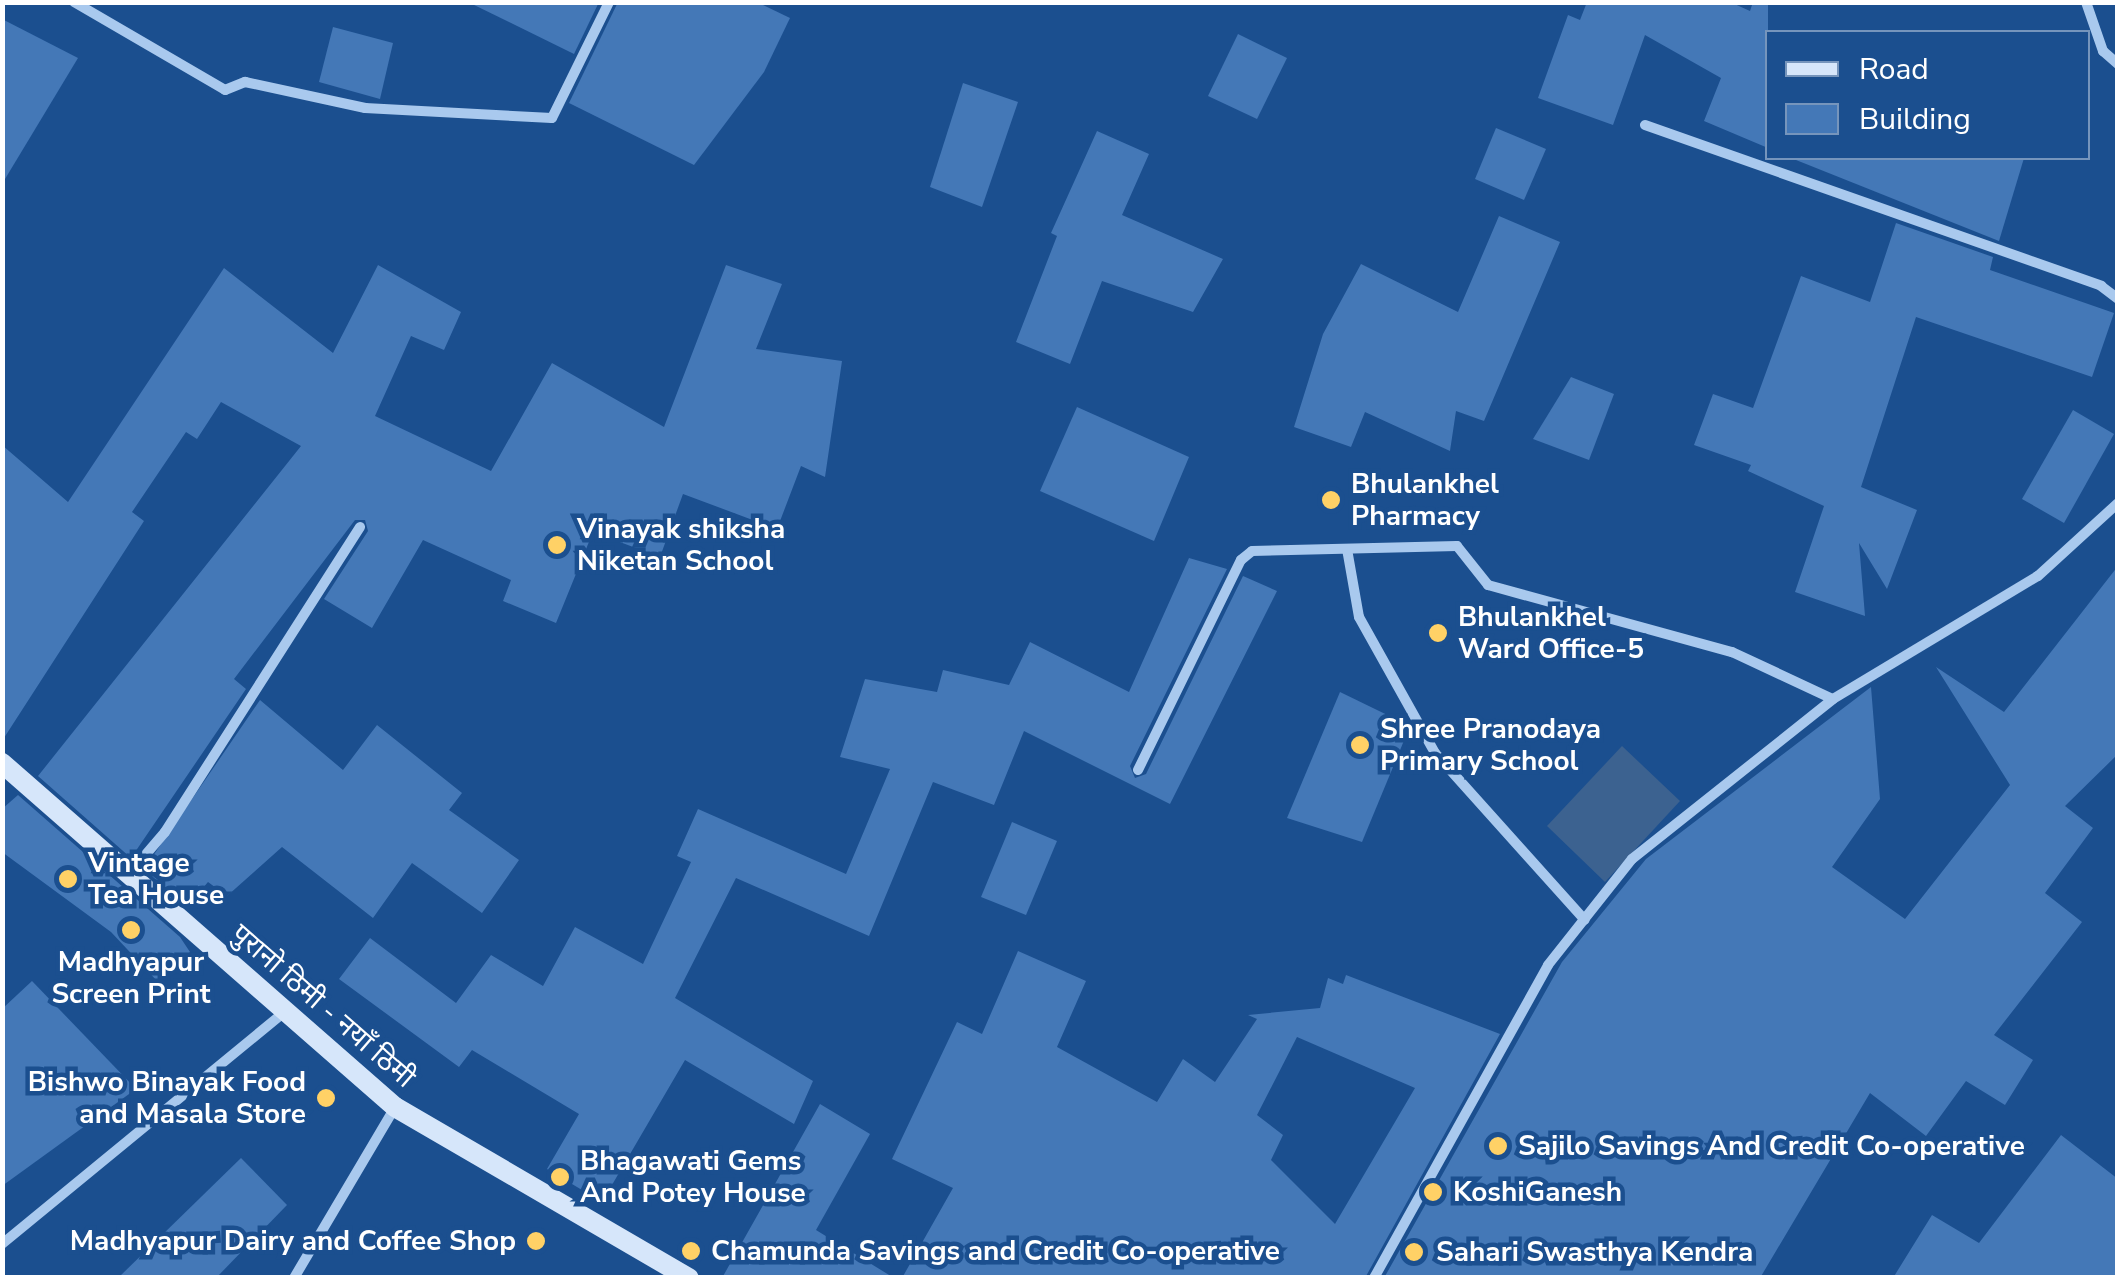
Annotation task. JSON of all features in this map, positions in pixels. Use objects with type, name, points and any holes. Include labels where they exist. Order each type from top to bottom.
[{"type":"main road","name":"पुरानो ठिमी - नयाँ ठिमी","points":[[2,763],[395,1107],[689,1278]]},
{"type":"street","points":[[74,2],[225,90],[245,82],[365,108],[552,118],[610,2]]},
{"type":"street","points":[[2086,2],[2103,51],[2118,64]]},
{"type":"street","points":[[1645,125],[2101,286],[2118,299]]},
{"type":"street","points":[[1374,1278],[1548,965],[1668,827],[1832,699],[2038,576],[2118,504]]},
{"type":"street","points":[[129,874],[165,832],[360,527]]},
{"type":"street","points":[[1138,770],[1241,560],[1252,551],[1457,546],[1488,585],[1732,652],[1832,699]]},
{"type":"street","points":[[1347,549],[1359,617],[1435,753],[1585,920]]},
{"type":"street","points":[[2,1244],[287,1010]]},
{"type":"street","points":[[294,1278],[395,1107]]},
{"type":"water","points":[[1622,746],[1680,801],[1605,882],[1547,826]]},
{"type":"building","points":[[468,2],[599,2],[574,54]]},
{"type":"building","points":[[618,2],[757,2],[790,18],[764,72],[694,165],[569,103]]},
{"type":"building","points":[[1587,2],[1730,2],[1750,11],[1753,2],[1768,2],[1765,147],[1704,121],[1721,78],[1645,35],[1613,125],[1538,98],[1568,15],[1580,20]]},
{"type":"building","points":[[2,19],[78,58],[2,184]]},
{"type":"building","points":[[333,27],[393,43],[380,99],[319,82]]},
{"type":"building","points":[[1238,34],[1287,58],[1257,119],[1208,96]]},
{"type":"building","points":[[963,83],[1018,102],[982,207],[930,187]]},
{"type":"building","points":[[1496,128],[1546,149],[1524,200],[1475,179]]},
{"type":"building","points":[[1097,131],[1149,154],[1122,215],[1223,259],[1193,312],[1102,281],[1070,364],[1016,342],[1057,236],[1051,233]]},
{"type":"building","points":[[1796,160],[2023,160],[1999,241]]},
{"type":"building","points":[[1499,216],[1560,242],[1484,421],[1456,411],[1450,451],[1365,412],[1351,447],[1294,427],[1323,334],[1361,264],[1458,312]]},
{"type":"building","points":[[1896,223],[1993,257],[1990,270],[2114,313],[2092,377],[1916,317],[1861,487],[1917,510],[1887,589],[1859,543],[1865,616],[1795,592],[1824,506],[1748,471],[1751,465],[1694,445],[1713,394],[1753,408],[1801,276],[1870,302]]},
{"type":"building","points":[[378,265],[461,312],[444,350],[411,336],[375,416],[491,471],[552,363],[664,427],[726,265],[782,284],[756,349],[842,361],[825,477],[801,466],[777,529],[683,494],[660,557],[593,532],[556,623],[503,601],[511,580],[423,540],[372,628],[324,599],[368,531],[365,520],[355,520],[234,679],[246,689],[131,858],[38,776],[301,446],[221,402],[197,439],[186,432],[132,512],[144,521],[2,741],[2,445],[68,502],[224,268],[333,353]]},
{"type":"building","points":[[1571,377],[1614,394],[1589,460],[1533,439]]},
{"type":"building","points":[[1077,407],[1189,457],[1154,541],[1040,491]]},
{"type":"building","points":[[2073,410],[2114,434],[2064,523],[2022,499]]},
{"type":"building","points":[[1189,558],[1227,569],[1130,766],[1135,778],[1146,774],[1243,576],[1277,591],[1170,804],[1024,731],[994,805],[933,782],[869,936],[736,878],[675,998],[813,1081],[794,1124],[685,1060],[602,1202],[547,1169],[579,1114],[472,1050],[459,1067],[339,979],[370,938],[456,1003],[491,955],[543,986],[575,927],[643,964],[691,862],[677,856],[698,809],[846,874],[890,769],[840,757],[865,679],[937,692],[943,670],[1009,685],[1030,642],[1129,692]]},
{"type":"building","points":[[2118,566],[2118,754],[2065,806],[2093,828],[2045,893],[2082,922],[1994,1035],[2033,1060],[2005,1105],[1966,1081],[1926,1136],[1870,1093],[1760,1278],[1384,1278],[1562,962],[1646,859],[1871,687],[1880,799],[1832,867],[1905,919],[2010,785],[1936,667],[2004,712]]},
{"type":"building","points":[[1340,692],[1410,726],[1362,842],[1287,818]]},
{"type":"building","points":[[260,700],[343,770],[377,725],[462,793],[449,810],[519,860],[482,913],[412,863],[373,918],[282,847],[227,896],[208,882],[187,907],[144,869]]},
{"type":"building","points":[[18,795],[180,937],[190,952],[158,982],[111,932],[2,852],[2,809]]},
{"type":"building","points":[[1012,822],[1057,841],[1026,915],[981,897]]},
{"type":"building","points":[[1018,951],[1086,981],[1057,1047],[1157,1102],[1183,1059],[1215,1082],[1257,1019],[1248,1015],[1320,1008],[1328,978],[1343,984],[1346,975],[1500,1034],[1365,1278],[902,1278],[953,1188],[892,1159],[957,1022],[982,1034]],"holes":[[[1297,1037],[1415,1088],[1335,1224],[1271,1160],[1283,1135],[1257,1115]]]},
{"type":"building","points":[[32,981],[136,1089],[2,1186],[2,1009]]},
{"type":"building","points":[[820,1104],[870,1134],[816,1230],[894,1278],[722,1278]]},
{"type":"building","points":[[2061,1135],[2118,1179],[2118,1278],[1893,1278],[1932,1215],[1979,1243]]},
{"type":"building","points":[[241,1158],[287,1205],[216,1278],[118,1278]]},
{"type":"place","name":"Bhulankhel Pharmacy","points":[[1331,500]]},
{"type":"place","name":"Vinayak shiksha Niketan School","points":[[557,545]]},
{"type":"place","name":"Bhulankhel Ward Office-5","points":[[1438,633]]},
{"type":"place","name":"Shree Pranodaya Primary School","points":[[1360,745]]},
{"type":"place","name":"Vintage Tea House","points":[[68,879]]},
{"type":"place","name":"Madhyapur Screen Print","points":[[131,930]]},
{"type":"place","name":"Bishwo Binayak Food and Masala Store","points":[[326,1098]]},
{"type":"place","name":"Sajilo Savings And Credit Co-operative","points":[[1498,1146]]},
{"type":"place","name":"Bhagawati Gems And Potey House","points":[[560,1177]]},
{"type":"place","name":"KoshiGanesh","points":[[1433,1192]]},
{"type":"place","name":"Madhyapur Dairy and Coffee Shop","points":[[536,1241]]},
{"type":"place","name":"Chamunda Savings and Credit Co-operative","points":[[691,1251]]},
{"type":"place","name":"Sahari Swasthya Kendra","points":[[1414,1252]]}]
